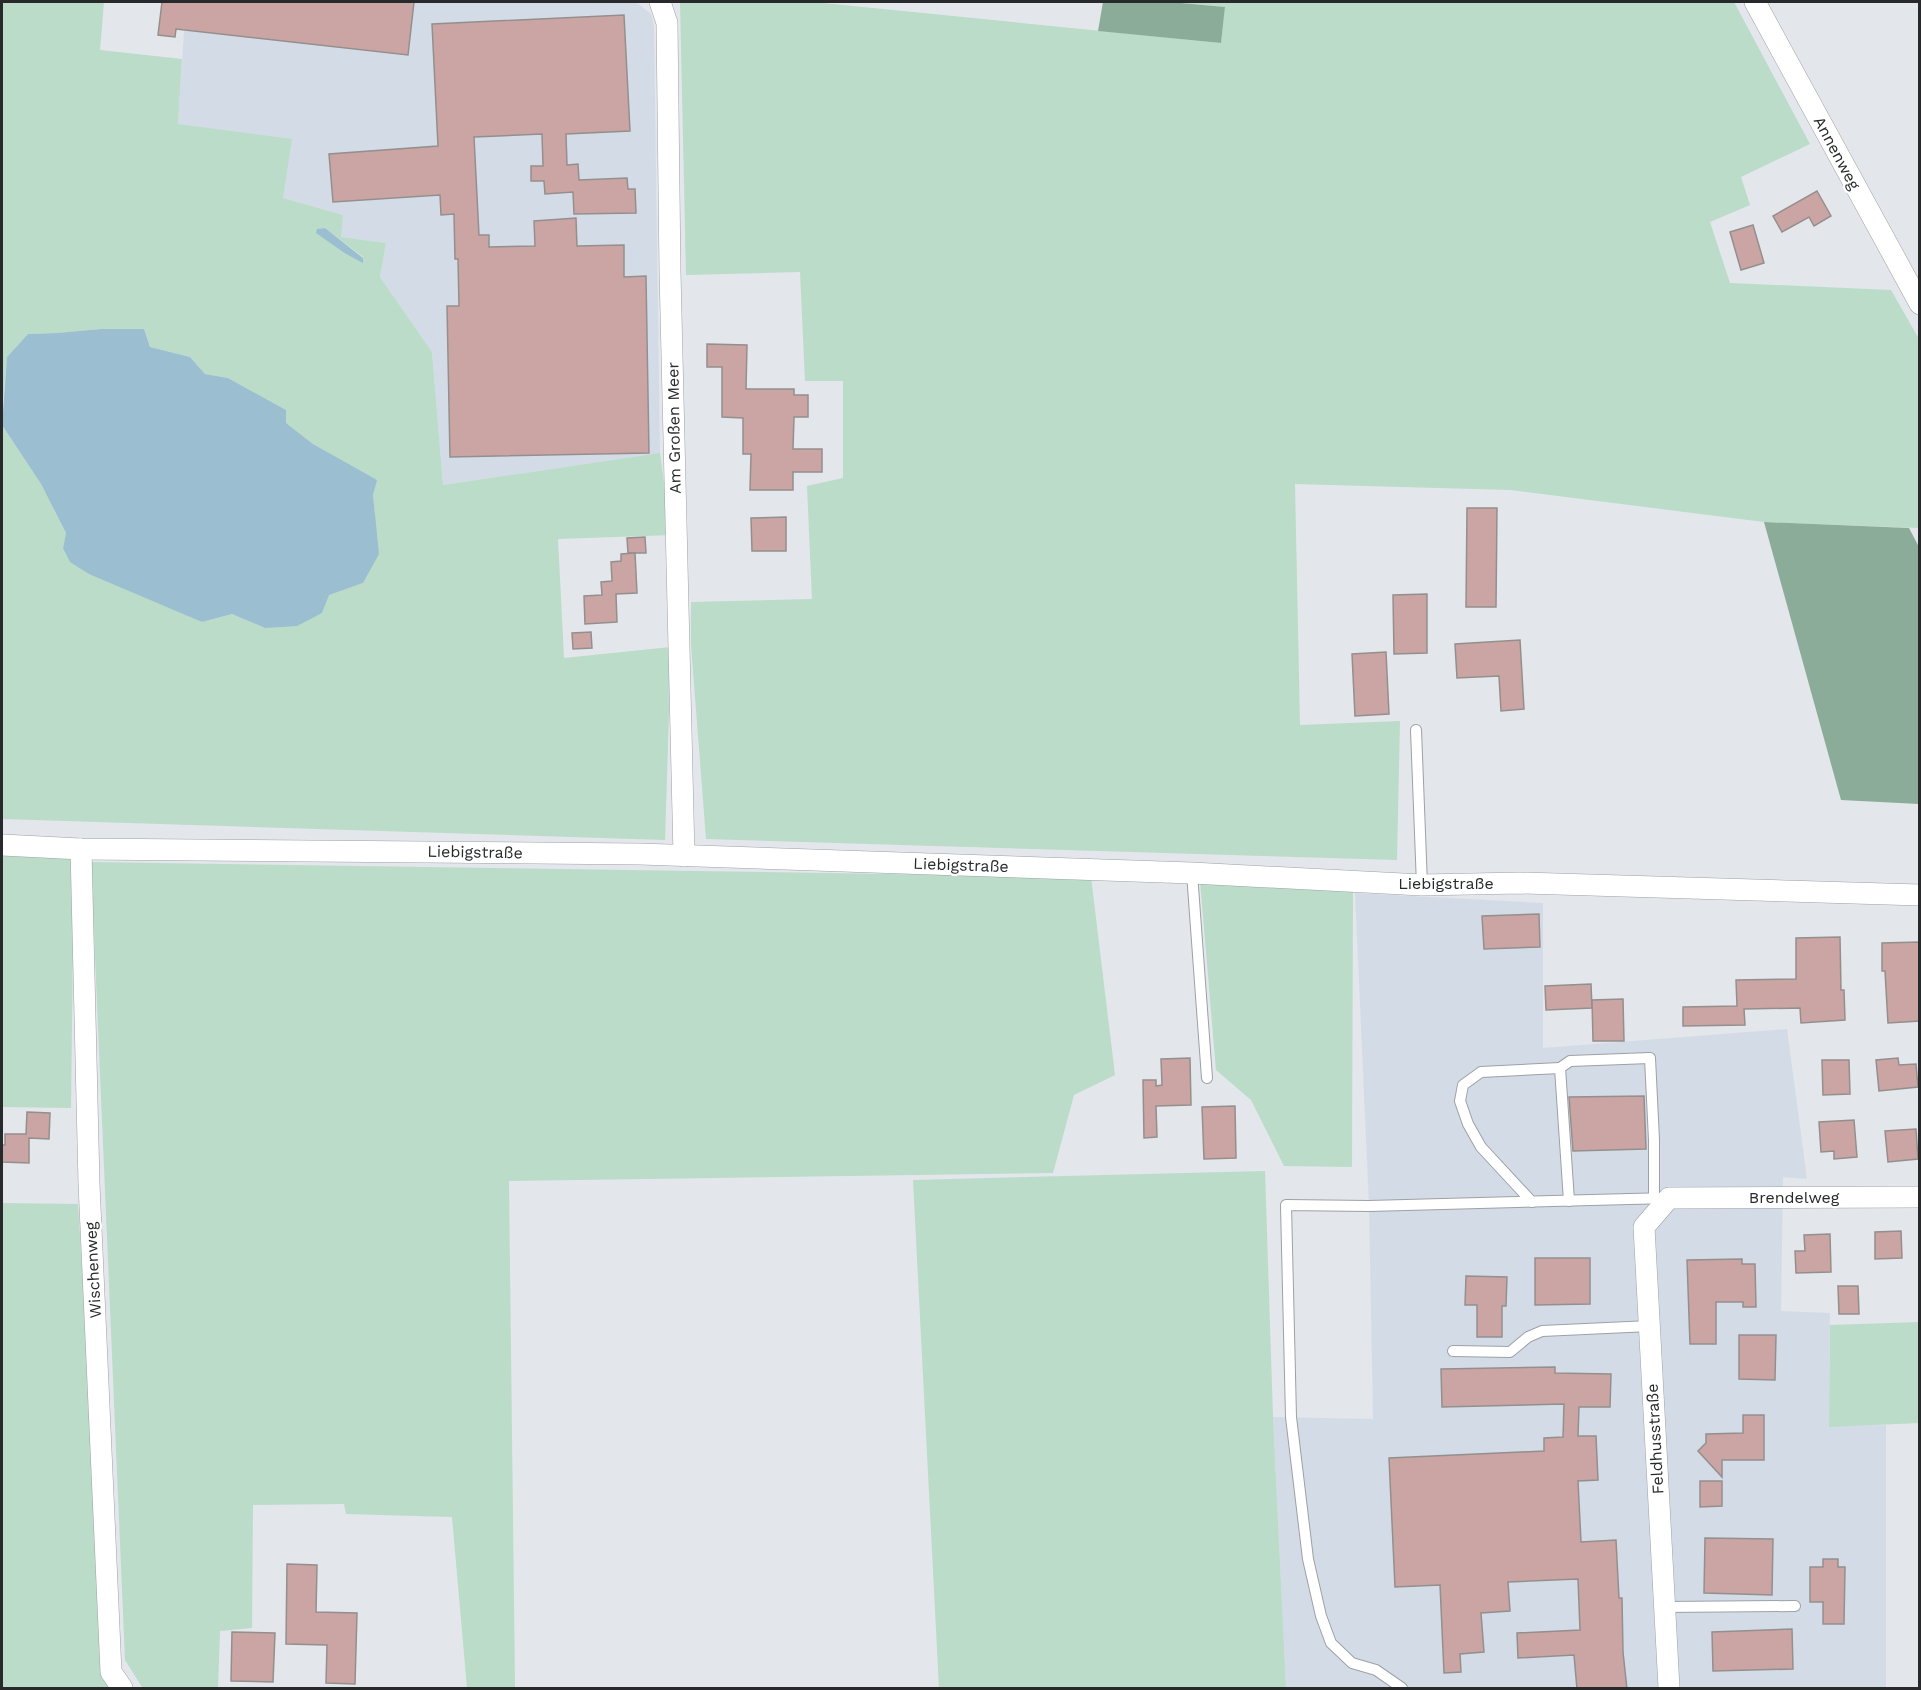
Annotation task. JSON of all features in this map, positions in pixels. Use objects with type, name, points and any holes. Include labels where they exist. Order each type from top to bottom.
[{"type":"street","name":"Am Großen Meer","points":[[660,2],[667,23],[670,272],[684,856]]},
{"type":"street","name":"Annenweg","points":[[1755,2],[1920,304]]},
{"type":"street","name":"Liebigstraße","points":[[2,845],[81,849],[640,854],[1192,873],[1422,885],[1520,883],[1920,895]]},
{"type":"street","name":"Wischenweg","points":[[81,849],[89,1184],[110,1660],[111,1672],[122,1689]]},
{"type":"street","name":"Brendelweg","points":[[1662,1198],[1920,1197]]},
{"type":"street","name":"Feldhusstraße","points":[[1662,1198],[1644,1227],[1669,1689]]},
{"type":"lane","points":[[1416,730],[1422,885]]},
{"type":"lane","points":[[1192,873],[1207,1078]]},
{"type":"lane","points":[[1402,1689],[1376,1670],[1352,1663],[1331,1643],[1321,1616],[1308,1559],[1290,1417],[1286,1205],[1369,1206],[1532,1202],[1569,1201],[1662,1198],[1654,1140],[1650,1058],[1570,1061],[1560,1068],[1481,1072],[1463,1085],[1460,1101],[1468,1124],[1481,1147],[1532,1202]]},
{"type":"lane","points":[[1560,1068],[1569,1201]]},
{"type":"lane","points":[[1453,1351],[1509,1352],[1528,1337],[1542,1331],[1650,1326]]},
{"type":"lane","points":[[1664,1607],[1795,1606]]},
{"type":"shaded area","points":[[186,2],[636,2],[651,14],[654,26],[660,453],[443,485],[432,352],[380,277],[386,243],[340,237],[343,215],[283,198],[178,124]]},
{"type":"shaded area","points":[[1355,893],[1543,903],[1543,1048],[1787,1029],[1807,1179],[1783,1177],[1781,1311],[1830,1313],[1829,1426],[1886,1425],[1886,1688],[1286,1688],[1273,1417],[1373,1419],[1369,1206]]},
{"type":"green space","points":[[2,2],[104,2],[100,50],[182,59],[178,124],[292,139],[283,198],[343,215],[341,237],[386,243],[380,277],[432,352],[443,485],[660,453],[671,535],[558,539],[564,658],[671,647],[665,840],[2,819],[2,425],[41,484],[66,533],[63,548],[202,622],[232,614],[265,628],[322,613],[328,595],[363,583],[375,517],[373,495],[376,480],[313,444],[286,423],[286,410],[228,378],[205,374],[190,357],[150,347],[144,329],[101,329],[28,334],[7,357],[2,414]],"holes":[[[325,228],[363,257],[363,262],[346,254],[317,229]]]},
{"type":"green space","points":[[680,2],[813,2],[1221,43],[1225,7],[1170,2],[1734,2],[1810,144],[1741,177],[1750,205],[1710,222],[1730,283],[1891,290],[1919,339],[1919,528],[1764,522],[1511,490],[1295,484],[1300,725],[1400,721],[1397,860],[706,839],[691,645],[691,602],[812,599],[807,486],[843,478],[843,381],[805,381],[800,272],[686,275]]},
{"type":"green space","points":[[1103,2],[1170,2],[1225,7],[1221,43],[1098,31]]},
{"type":"green space","points":[[1764,522],[1909,528],[1920,549],[1919,804],[1841,800]]},
{"type":"green space","points":[[2,851],[74,855],[71,1108],[2,1107]]},
{"type":"green space","points":[[91,862],[1091,877],[1115,1075],[1074,1095],[1053,1173],[509,1181],[515,1688],[467,1688],[452,1517],[346,1514],[344,1504],[253,1505],[252,1628],[220,1631],[218,1687],[142,1687],[125,1660]]},
{"type":"green space","points":[[1200,881],[1353,890],[1352,1167],[1284,1166],[1251,1100],[1216,1070]]},
{"type":"green space","points":[[1265,1171],[1273,1417],[1286,1688],[939,1688],[913,1180]]},
{"type":"green space","points":[[2,1203],[78,1204],[108,1679],[115,1688],[2,1688]]},
{"type":"green space","points":[[1919,1322],[1919,1423],[1829,1427],[1830,1325]]},
{"type":"water","points":[[325,228],[363,258],[363,263],[316,233],[317,229]]},
{"type":"water","points":[[101,329],[144,329],[150,347],[190,357],[205,374],[228,378],[286,410],[286,423],[313,444],[377,480],[373,495],[379,554],[363,583],[329,595],[322,613],[297,626],[265,628],[232,614],[202,622],[89,574],[70,562],[63,548],[66,533],[41,484],[2,425],[7,357],[28,334]]},
{"type":"building","points":[[162,2],[414,2],[408,55],[176,29],[175,37],[158,35]]},
{"type":"building","points":[[624,15],[630,131],[566,134],[567,165],[578,164],[579,180],[627,178],[628,189],[635,189],[636,213],[574,214],[573,192],[545,194],[544,181],[531,181],[531,166],[543,166],[542,134],[474,137],[479,235],[489,235],[489,247],[535,246],[534,221],[576,218],[577,246],[624,245],[624,277],[646,276],[649,453],[450,457],[447,306],[459,306],[454,214],[441,215],[440,195],[333,202],[329,154],[438,146],[432,24]]},
{"type":"building","points":[[1817,191],[1831,216],[1814,226],[1809,217],[1782,232],[1773,216]]},
{"type":"building","points":[[1753,225],[1764,263],[1741,270],[1730,232]]},
{"type":"building","points":[[707,344],[747,345],[746,389],[794,389],[794,395],[808,395],[808,417],[794,417],[793,449],[822,449],[822,472],[793,472],[793,490],[750,490],[751,454],[743,454],[743,418],[722,417],[722,367],[707,367]]},
{"type":"building","points":[[1467,508],[1497,508],[1496,607],[1466,607]]},
{"type":"building","points":[[786,517],[786,551],[752,551],[751,518]]},
{"type":"building","points":[[645,537],[646,553],[628,553],[627,538]]},
{"type":"building","points":[[635,553],[637,593],[616,594],[617,622],[585,624],[584,596],[602,595],[601,582],[612,581],[611,562],[621,561],[621,554]]},
{"type":"building","points":[[1427,594],[1427,653],[1394,654],[1393,595]]},
{"type":"building","points":[[591,632],[592,648],[573,649],[572,633]]},
{"type":"building","points":[[1520,640],[1524,709],[1501,711],[1499,676],[1457,678],[1455,644]]},
{"type":"building","points":[[1386,652],[1389,714],[1355,716],[1352,654]]},
{"type":"building","points":[[1539,914],[1540,947],[1484,949],[1482,916]]},
{"type":"building","points":[[1840,937],[1841,990],[1844,990],[1845,1020],[1801,1023],[1800,1008],[1744,1009],[1745,1025],[1683,1026],[1683,1007],[1737,1006],[1736,980],[1796,979],[1796,938]]},
{"type":"building","points":[[1920,942],[1920,1021],[1888,1023],[1885,971],[1882,971],[1882,943]]},
{"type":"building","points":[[1591,984],[1592,1008],[1546,1010],[1545,986]]},
{"type":"building","points":[[1623,999],[1624,1041],[1593,1041],[1592,1000]]},
{"type":"building","points":[[1190,1058],[1191,1105],[1156,1106],[1157,1137],[1144,1138],[1143,1080],[1156,1080],[1156,1086],[1162,1085],[1161,1059]]},
{"type":"building","points":[[1898,1058],[1899,1065],[1916,1064],[1918,1087],[1879,1091],[1876,1060]]},
{"type":"building","points":[[1822,1060],[1849,1060],[1850,1094],[1823,1095]]},
{"type":"building","points":[[1644,1096],[1646,1149],[1573,1151],[1569,1097]]},
{"type":"building","points":[[1235,1106],[1236,1158],[1204,1159],[1202,1107]]},
{"type":"building","points":[[27,1112],[50,1113],[49,1139],[29,1138],[29,1163],[2,1162],[2,1145],[5,1145],[5,1134],[26,1134]]},
{"type":"building","points":[[1854,1120],[1857,1157],[1834,1159],[1834,1151],[1821,1152],[1819,1122]]},
{"type":"building","points":[[1916,1129],[1918,1159],[1888,1162],[1885,1131]]},
{"type":"building","points":[[1901,1231],[1902,1258],[1875,1259],[1875,1232]]},
{"type":"building","points":[[1830,1234],[1831,1272],[1796,1273],[1795,1251],[1805,1251],[1804,1235]]},
{"type":"building","points":[[1535,1258],[1590,1258],[1590,1304],[1535,1305]]},
{"type":"building","points":[[1742,1259],[1742,1264],[1755,1264],[1756,1307],[1743,1307],[1743,1302],[1716,1302],[1716,1344],[1690,1344],[1687,1260]]},
{"type":"building","points":[[1466,1276],[1507,1277],[1506,1306],[1502,1306],[1502,1337],[1477,1337],[1477,1305],[1465,1305]]},
{"type":"building","points":[[1838,1286],[1858,1286],[1859,1314],[1839,1314]]},
{"type":"building","points":[[1739,1335],[1776,1335],[1775,1380],[1739,1379]]},
{"type":"building","points":[[1555,1367],[1555,1373],[1611,1374],[1610,1407],[1579,1407],[1578,1436],[1596,1436],[1598,1480],[1578,1481],[1581,1542],[1616,1540],[1627,1689],[1577,1689],[1574,1655],[1518,1658],[1517,1633],[1580,1630],[1578,1579],[1508,1582],[1510,1611],[1481,1613],[1484,1652],[1460,1654],[1461,1672],[1444,1673],[1440,1585],[1395,1587],[1389,1458],[1544,1451],[1544,1438],[1563,1437],[1564,1404],[1442,1407],[1441,1369]]},
{"type":"building","points":[[1743,1415],[1764,1415],[1764,1460],[1722,1460],[1722,1477],[1698,1451],[1706,1443],[1706,1434],[1743,1433]]},
{"type":"building","points":[[1700,1481],[1722,1481],[1722,1506],[1700,1507]]},
{"type":"building","points":[[1705,1538],[1773,1539],[1772,1595],[1704,1593]]},
{"type":"building","points":[[1823,1559],[1838,1559],[1838,1567],[1845,1567],[1844,1624],[1823,1624],[1823,1602],[1810,1602],[1810,1567],[1823,1567]]},
{"type":"building","points":[[287,1564],[317,1565],[316,1612],[357,1613],[355,1684],[326,1683],[327,1645],[286,1644]]},
{"type":"building","points":[[1792,1629],[1793,1669],[1713,1671],[1712,1632]]},
{"type":"building","points":[[232,1632],[275,1633],[273,1682],[231,1681]]}]
